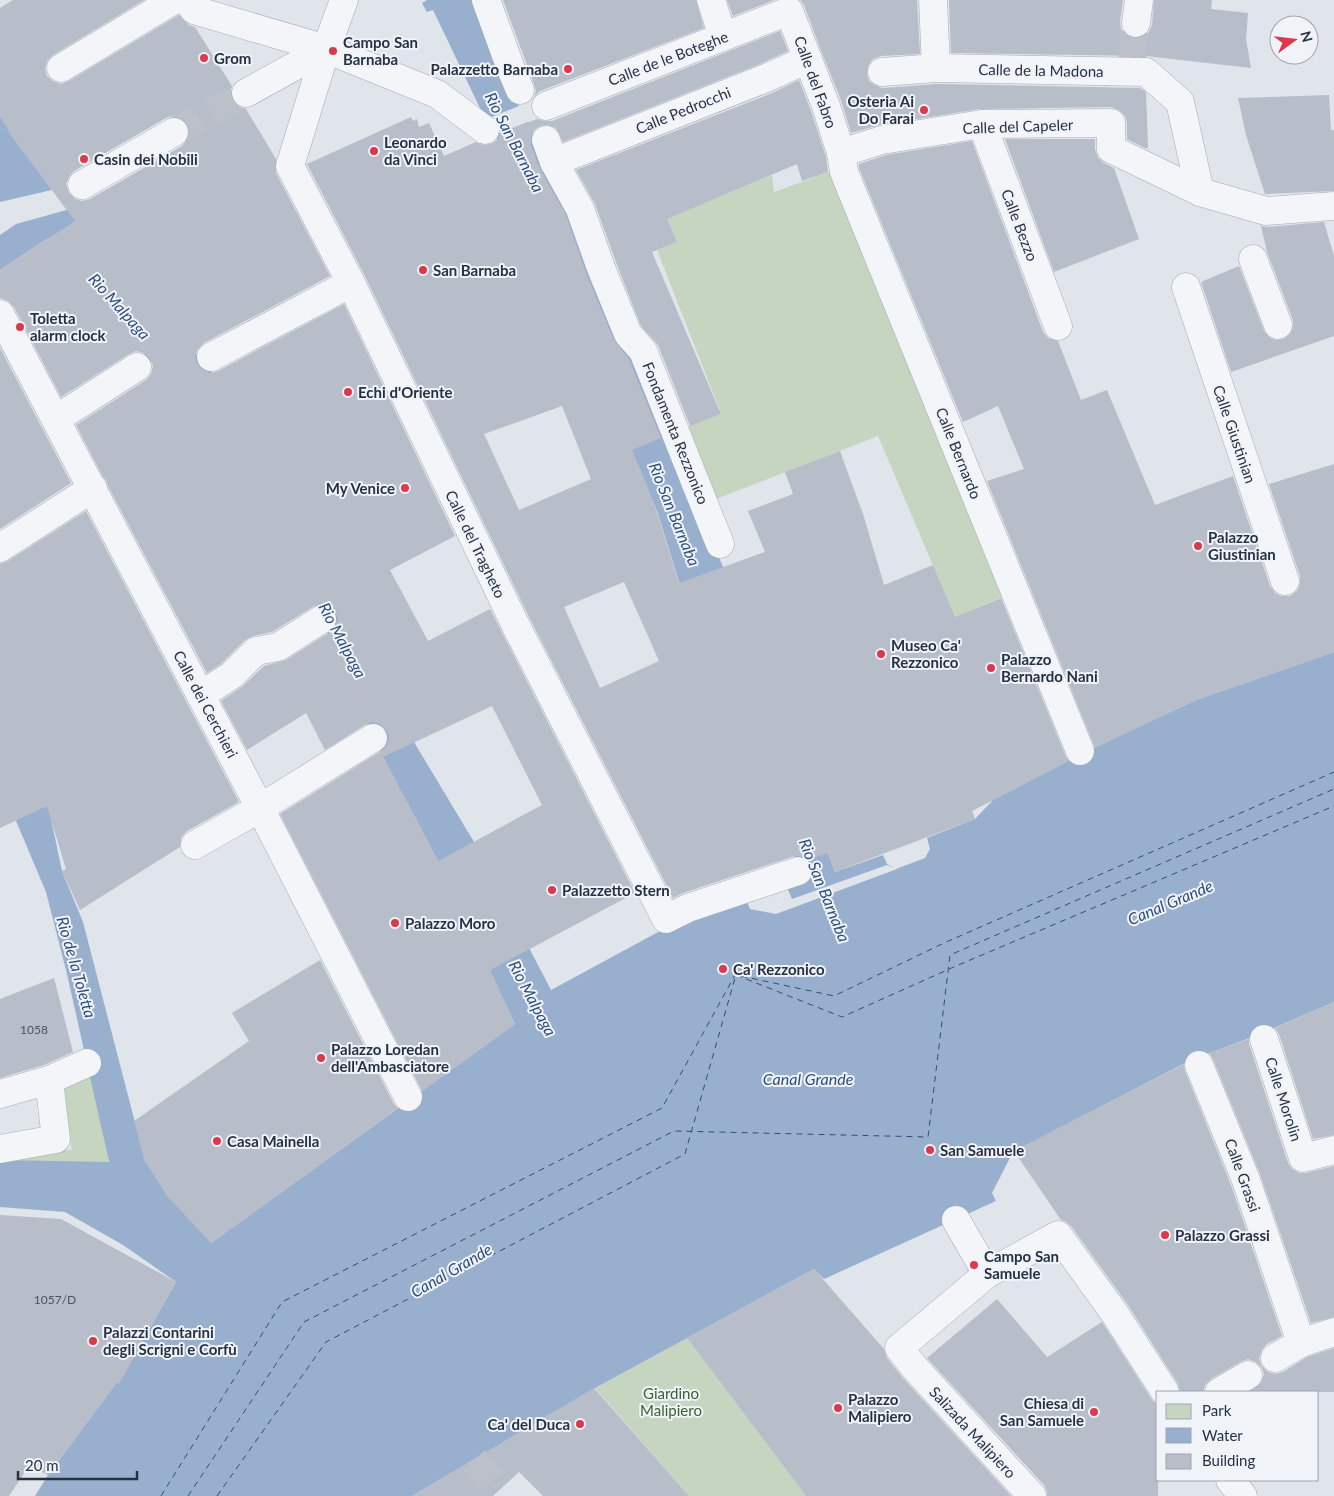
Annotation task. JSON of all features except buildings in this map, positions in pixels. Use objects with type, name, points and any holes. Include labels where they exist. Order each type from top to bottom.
[{"type":"street","points":[[246,93],[326,49],[344,0]]},
{"type":"street","points":[[486,0],[520,90]]},
{"type":"street","points":[[710,0],[723,37]]},
{"type":"street","points":[[933,0],[936,68]]},
{"type":"street","points":[[61,68],[185,3],[326,49],[437,94],[485,130]]},
{"type":"street","name":"Calle de le Boteghe","points":[[546,106],[789,11]]},
{"type":"street","name":"Calle del Fabro","points":[[789,11],[804,60],[826,106],[841,153]]},
{"type":"street","name":"Calle del Tragheto","points":[[326,49],[290,166],[351,283],[514,624],[666,919],[688,908],[798,871]]},
{"type":"street","name":"Calle Pedrocchi","points":[[555,153],[601,143],[766,78],[804,60]]},
{"type":"street","name":"Calle de la Madona","points":[[882,72],[936,68],[1136,68],[1180,102],[1200,192]]},
{"type":"street","name":"Calle del Capeler","points":[[841,153],[882,140],[982,124],[1111,123],[1111,149],[1200,192]]},
{"type":"street","name":"Calle Bezzo","points":[[982,124],[1058,326]]},
{"type":"street","points":[[82,185],[174,132]]},
{"type":"street","name":"Fondamenta Rezzonico","points":[[555,153],[582,208],[601,268],[628,334],[643,352],[720,544]]},
{"type":"street","name":"Calle Bernardo","points":[[841,153],[844,172],[1080,751]]},
{"type":"street","points":[[1200,192],[1266,211],[1334,206]]},
{"type":"street","points":[[1253,259],[1278,326]]},
{"type":"street","points":[[211,357],[351,283]]},
{"type":"street","name":"Calle Giustinian","points":[[1186,287],[1285,581]]},
{"type":"street","name":"Calle dei Cerchieri","points":[[0,314],[260,808],[408,1096]]},
{"type":"street","points":[[56,419],[137,367]]},
{"type":"street","points":[[0,548],[93,488]]},
{"type":"street","points":[[201,695],[232,675],[259,648],[278,647],[322,619]]},
{"type":"street","points":[[195,845],[260,808],[373,738]]},
{"type":"street","name":"Calle Morolin","points":[[1264,1038],[1303,1158],[1334,1150]]},
{"type":"street","points":[[0,1094],[50,1080],[87,1064]]},
{"type":"street","name":"Calle Grassi","points":[[1199,1064],[1246,1180],[1301,1343]]},
{"type":"street","points":[[0,1149],[56,1139],[50,1080]]},
{"type":"street","points":[[956,1220],[987,1274],[1058,1235],[1115,1314],[1164,1391]]},
{"type":"street","name":"Salizada Malipiero","points":[[987,1274],[899,1348],[914,1368],[1032,1496]]},
{"type":"street","points":[[1275,1358],[1301,1343],[1334,1332]]},
{"type":"street","points":[[1221,1391],[1248,1375]]},
{"type":"street","points":[[1231,1481],[1243,1496]]},
{"type":"green space","points":[[837,169],[1009,594],[955,617],[878,436],[711,501],[683,429],[721,413],[657,250],[677,242],[665,215],[687,210],[772,175],[774,192]]},
{"type":"green space","points":[[89,1069],[109,1163],[0,1160],[2,1154],[72,1150],[60,1092],[65,1084]]},
{"type":"green space","name":"Giardino Malipiero","points":[[687,1338],[806,1496],[689,1496],[595,1388]]},
{"type":"water","name":"Canal Grande","points":[[427,0],[473,0],[503,76],[539,143],[723,567],[835,872],[883,855],[887,864],[896,869],[925,858],[930,849],[927,838],[975,819],[993,800],[1087,751],[1196,700],[1334,652],[1334,1002],[1258,1035],[1191,1060],[1013,1152],[992,1193],[996,1201],[824,1279],[814,1269],[595,1388],[412,1496],[35,1496],[48,1475],[117,1382],[119,1383],[176,1282],[123,1245],[65,1212],[0,1207],[0,1160],[109,1162],[67,974],[46,892],[0,783],[0,695],[34,766],[50,814],[62,871],[83,922],[145,1161],[211,1243],[515,1024],[439,863],[375,742],[319,612],[235,467],[192,410],[47,239],[0,270],[0,235],[16,224],[0,201],[0,116],[52,190],[140,288],[237,402],[414,742],[474,842],[551,990],[673,924],[802,880],[772,790],[681,588],[657,511],[526,194],[479,106],[433,10],[427,12],[422,3]]},
{"type":"pier","points":[[515,92],[541,142],[539,143],[528,122],[492,136],[484,120],[519,106],[513,93]]},
{"type":"pier","points":[[52,190],[70,209],[16,224],[0,233],[12,223],[0,202]]},
{"type":"pier","points":[[887,865],[897,869],[776,914],[750,909],[746,899],[786,885],[792,899]]},
{"type":"ferry route","points":[[741,976],[834,996],[944,943],[1334,772]]},
{"type":"ferry route","points":[[188,1496],[304,1322],[674,1131],[928,1137],[950,955],[1334,789]]},
{"type":"ferry route","points":[[736,975],[842,1017],[956,966],[1334,806]]},
{"type":"ferry route","points":[[161,1496],[282,1302],[662,1108],[735,975]]},
{"type":"ferry route","points":[[217,1496],[326,1342],[685,1154],[735,978]]},
{"type":"tunnel","points":[[1132,60],[1136,23]]},
{"type":"tunnel","points":[[174,132],[246,93]]},
{"type":"tunnel","points":[[474,1460],[500,1490]]},
{"type":"place","name":"Campo San Barnaba","points":[[333,51]]},
{"type":"place","name":"Grom","points":[[204,58]]},
{"type":"place","name":"Palazzetto Barnaba","points":[[568,69]]},
{"type":"place","name":"Osteria Ai Do Farai","points":[[924,110]]},
{"type":"place","name":"Leonardo da Vinci","points":[[374,151]]},
{"type":"place","name":"Casin dei Nobili","points":[[84,159]]},
{"type":"place","name":"San Barnaba","points":[[423,270]]},
{"type":"place","name":"Toletta alarm clock","points":[[20,327]]},
{"type":"place","name":"Echi d'Oriente","points":[[348,392]]},
{"type":"place","name":"My Venice","points":[[405,488]]},
{"type":"place","name":"Palazzo Giustinian","points":[[1198,546]]},
{"type":"place","name":"Museo Ca' Rezzonico","points":[[881,654]]},
{"type":"place","name":"Palazzo Bernardo Nani","points":[[991,668]]},
{"type":"place","name":"Palazzetto Stern","points":[[552,890]]},
{"type":"place","name":"Palazzo Moro","points":[[395,923]]},
{"type":"place","name":"Ca' Rezzonico","points":[[723,969]]},
{"type":"place","name":"Palazzo Loredan dell'Ambasciatore","points":[[321,1058]]},
{"type":"place","name":"Casa Mainella","points":[[217,1141]]},
{"type":"place","name":"San Samuele","points":[[930,1150]]},
{"type":"place","name":"Palazzo Grassi","points":[[1165,1235]]},
{"type":"place","name":"Campo San Samuele","points":[[974,1265]]},
{"type":"place","name":"Palazzi Contarini degli Scrigni e Corfù","points":[[93,1341]]},
{"type":"place","name":"Palazzo Malipiero","points":[[838,1408]]},
{"type":"place","name":"Chiesa di San Samuele","points":[[1094,1412]]},
{"type":"place","name":"Ca' del Duca","points":[[580,1424]]},
{"type":"water label","name":"Rio San Barnaba","points":[[515,142]]},
{"type":"water label","name":"Rio Malpaga","points":[[120,306]]},
{"type":"water label","name":"Rio San Barnaba","points":[[675,514]]},
{"type":"water label","name":"Rio Malpaga","points":[[343,640]]},
{"type":"water label","name":"Rio San Barnaba","points":[[825,890]]},
{"type":"water label","name":"Rio de la Toletta","points":[[77,967]]},
{"type":"water label","name":"Rio Malpaga","points":[[533,998]]}]
